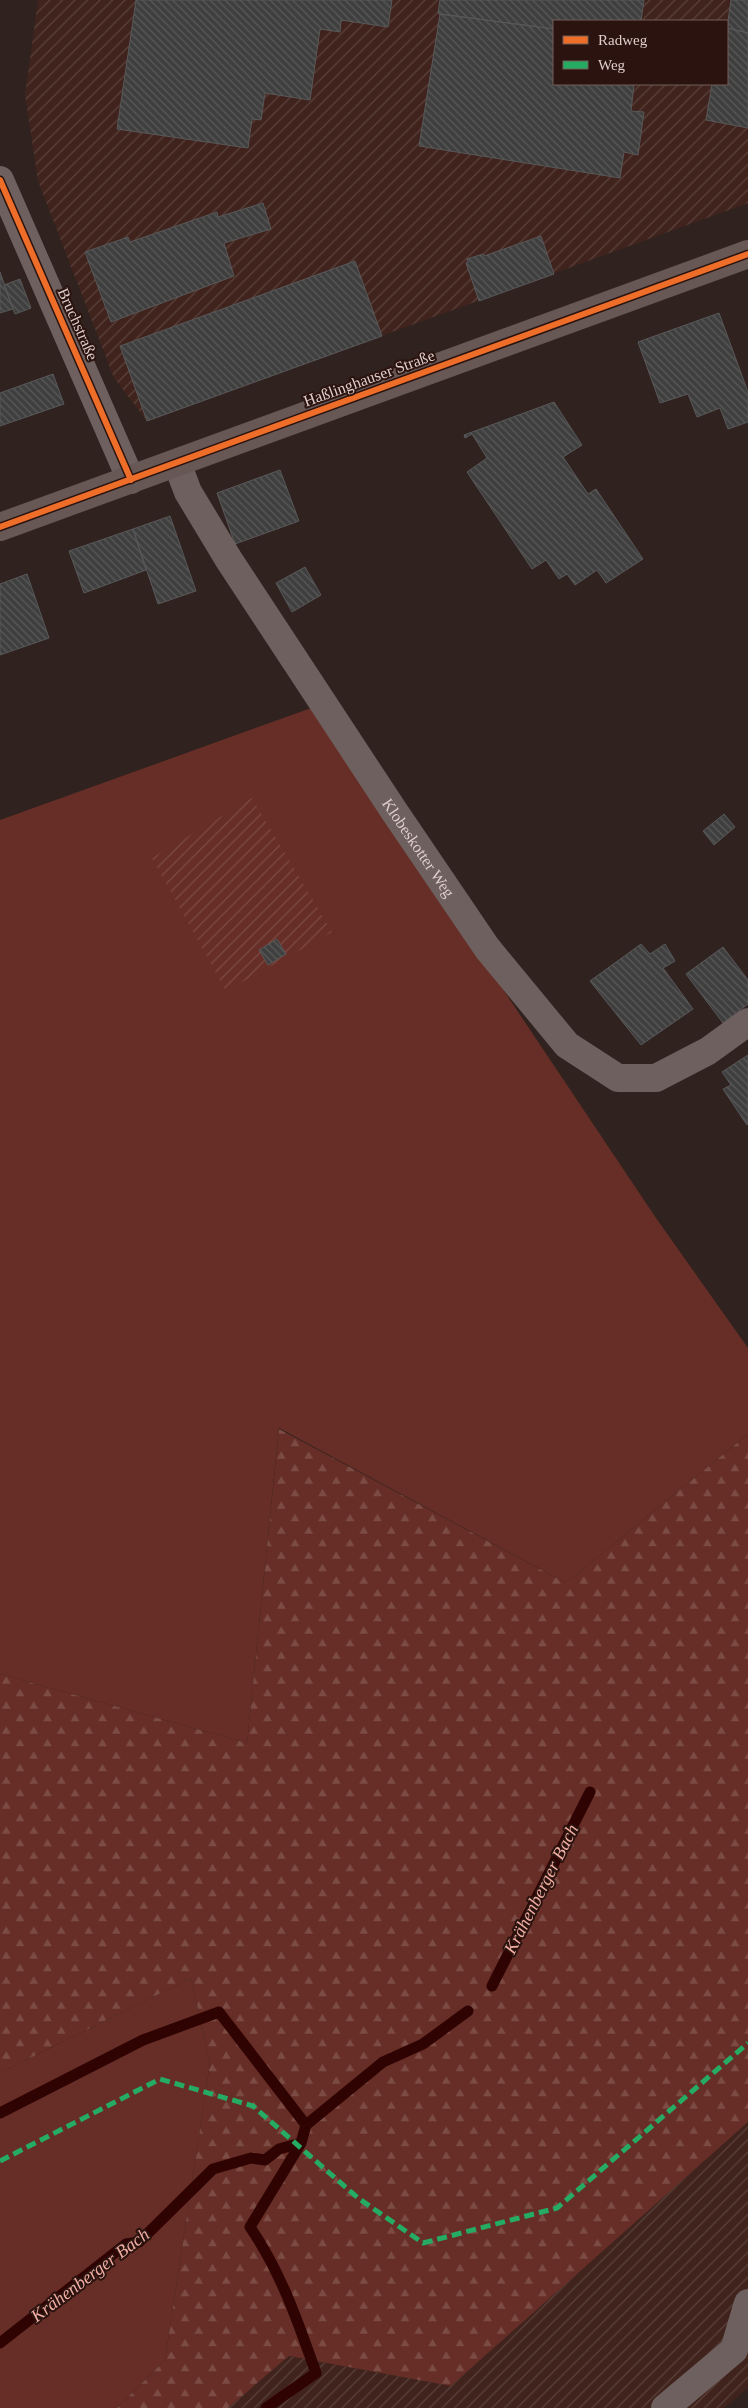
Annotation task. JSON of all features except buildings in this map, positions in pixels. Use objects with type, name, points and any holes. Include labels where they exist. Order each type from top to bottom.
[{"type":"main road","name":"Haßlinghauser Straße","points":[[0,527],[748,254]]},
{"type":"street","name":"Bruchstraße","points":[[0,180],[131,480]]},
{"type":"street","name":"Klobeskotter Weg","points":[[177,463],[188,492],[229,560],[389,803],[487,948],[567,1045],[618,1078],[656,1078],[708,1051],[748,1022]]},
{"type":"street","points":[[665,2408],[734,2350],[748,2303]]},
{"type":"shaded area","points":[[38,0],[748,0],[748,203],[147,421],[114,378],[38,181],[25,95]]},
{"type":"shaded area","points":[[748,2122],[748,2388],[724,2408],[228,2408],[289,2356],[451,2386]]},
{"type":"green space","points":[[314,707],[656,1218],[748,1348],[748,1434],[566,1583],[279,1428],[247,1743],[0,1674],[0,820]]},
{"type":"green space","points":[[252,798],[332,932],[226,991],[152,858]]},
{"type":"green space","points":[[279,1429],[566,1583],[748,1434],[748,2122],[451,2386],[289,2356],[228,2408],[117,2408],[165,2360],[210,2063],[191,1978],[0,2073],[0,1674],[247,1743]]},
{"type":"green space","points":[[191,1978],[210,2063],[165,2360],[117,2408],[0,2408],[0,2073]]},
{"type":"waterway","name":"Krähenberger Bach","points":[[492,1986],[590,1792]]},
{"type":"waterway","name":"Krähenberger Bach","points":[[0,2343],[126,2244],[139,2242],[213,2169],[251,2158],[265,2160],[279,2149],[301,2143],[306,2125],[383,2062],[423,2044],[468,2011]]},
{"type":"waterway","points":[[0,2113],[143,2040],[219,2012],[306,2125]]},
{"type":"waterway","points":[[266,2408],[316,2373],[280,2280],[250,2227],[301,2143]]},
{"type":"marked path","points":[[0,2161],[160,2079],[253,2106],[358,2198],[423,2243],[557,2208],[748,2043]]},
{"type":"cycle path","points":[[0,180],[131,480]]},
{"type":"cycle path","points":[[0,527],[748,254]]}]
